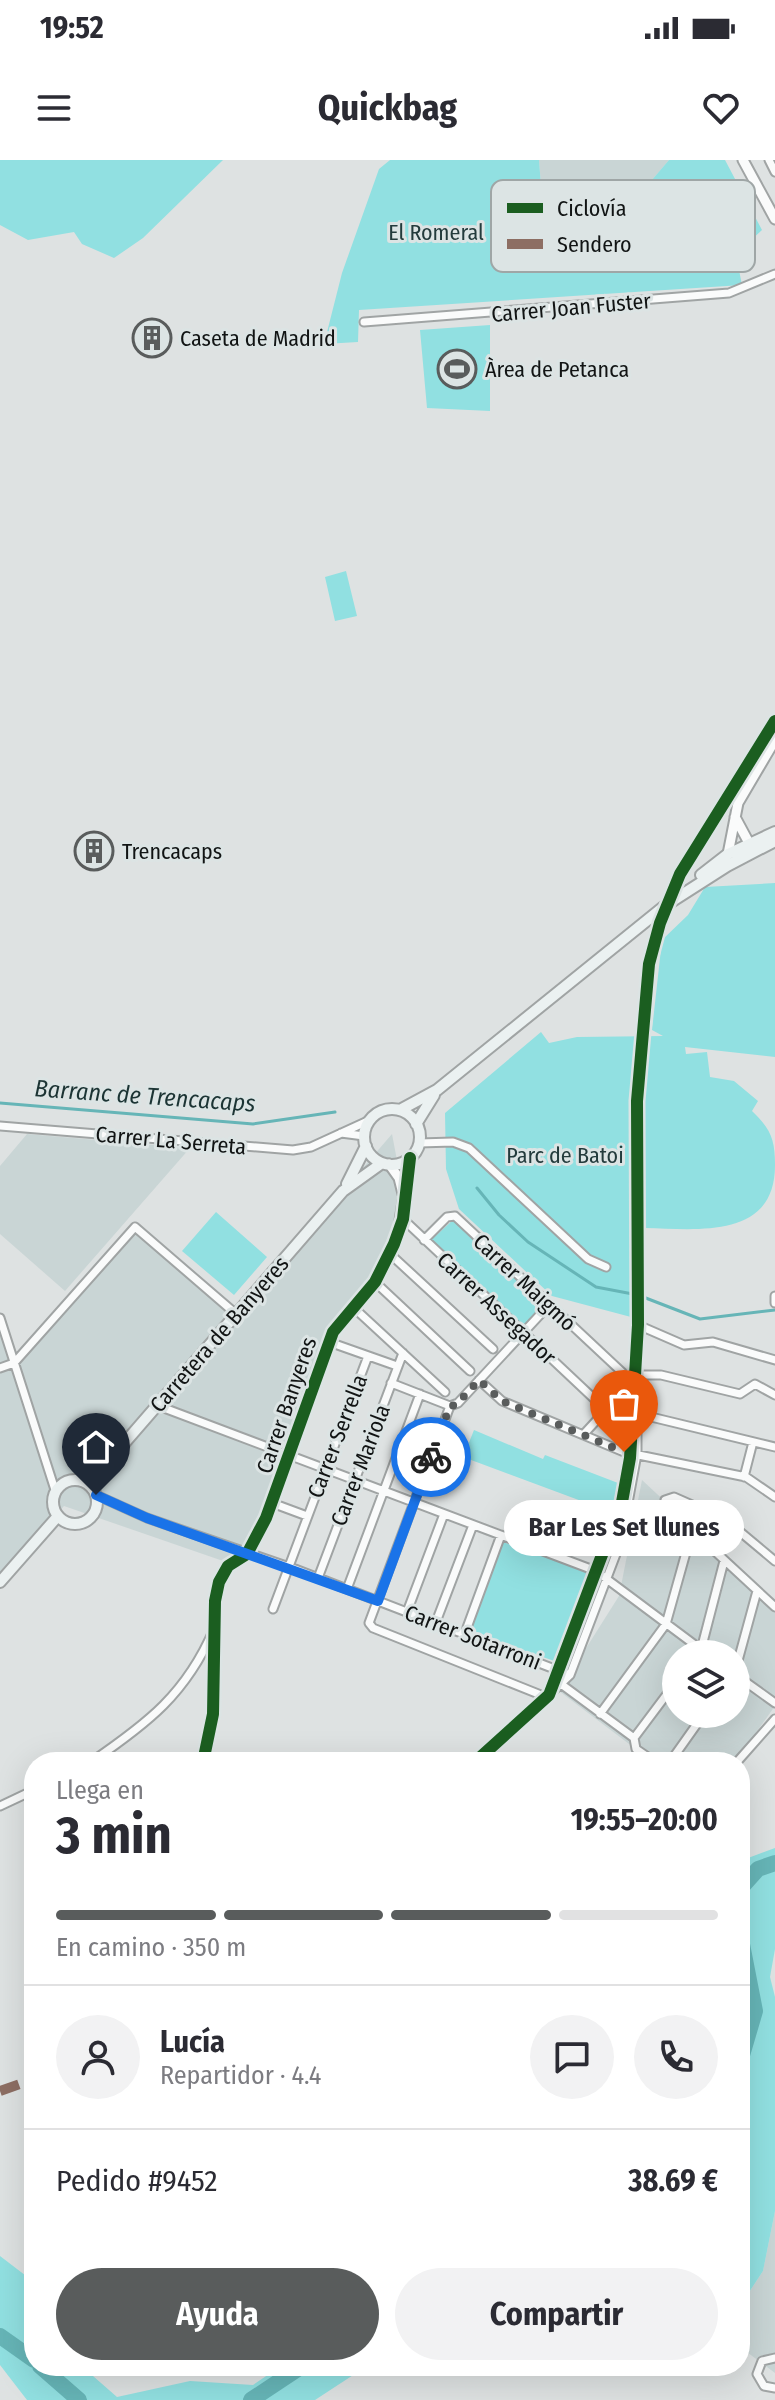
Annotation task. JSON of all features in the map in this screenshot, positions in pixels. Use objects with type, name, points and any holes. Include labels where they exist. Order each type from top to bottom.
[{"type":"main road","points":[[400,1110],[416,1124],[419,1143],[410,1158],[386,1164],[365,1141],[370,1120],[383,1110],[400,1110],[437,1090],[728,854],[775,832]]},
{"type":"main road","points":[[666,905],[727,866],[775,841]]},
{"type":"main road","points":[[416,1124],[437,1090]]},
{"type":"main road","name":"Carretera de Banyeres","points":[[343,1191],[365,1141]]},
{"type":"main road","name":"Carretera de Banyeres","points":[[58,1521],[86,1522],[95,1491],[156,1405],[343,1191],[386,1164]]},
{"type":"main road","points":[[0,1582],[58,1521],[53,1504],[57,1487],[95,1491]]},
{"type":"street","points":[[743,160],[754,180]]},
{"type":"street","points":[[769,160],[775,172]]},
{"type":"street","points":[[755,182],[775,219]]},
{"type":"street","name":"Carrer Joan Fuster","points":[[364,322],[729,293],[775,274]]},
{"type":"street","points":[[680,874],[775,721]]},
{"type":"street","points":[[728,854],[738,803],[775,740]]},
{"type":"street","points":[[735,817],[749,843]]},
{"type":"street","points":[[641,1032],[655,940]]},
{"type":"street","name":"Carrer La Serreta","points":[[0,1126],[293,1150],[311,1147],[370,1120]]},
{"type":"street","name":"Carrer La Serreta","points":[[339,1133],[365,1141]]},
{"type":"street","points":[[419,1143],[453,1142],[469,1148],[588,1259],[606,1267]]},
{"type":"street","name":"Carrer Banyeres","points":[[404,1199],[410,1158]]},
{"type":"street","name":"Carrer Banyeres","points":[[105,1752],[163,1709],[190,1672],[215,1627],[219,1582],[228,1566],[247,1554],[272,1503],[335,1329],[375,1282],[406,1223],[399,1178],[386,1164]]},
{"type":"street","name":"Carrer Maigmó","points":[[424,1240],[447,1217],[455,1216],[625,1375],[661,1375],[740,1394],[755,1384],[775,1395]]},
{"type":"street","name":"Carrer Assegador","points":[[406,1223],[606,1410]]},
{"type":"street","points":[[0,1368],[14,1363],[135,1227],[236,1314]]},
{"type":"street","points":[[389,1253],[493,1349]]},
{"type":"street","points":[[637,1367],[638,1263]]},
{"type":"street","points":[[375,1282],[470,1371]]},
{"type":"street","points":[[775,1296],[775,1303]]},
{"type":"street","points":[[391,1383],[450,1406],[456,1405],[549,1305]]},
{"type":"street","points":[[353,1307],[445,1392]]},
{"type":"street","points":[[0,1318],[57,1487]]},
{"type":"street","points":[[638,1325],[684,1345],[713,1342],[775,1360]]},
{"type":"street","name":"Carrer Serrella","points":[[329,1342],[397,1366]]},
{"type":"street","name":"Carrer Mariola","points":[[318,1578],[403,1353]]},
{"type":"street","name":"Carrer Serrella","points":[[273,1609],[368,1356]]},
{"type":"street","points":[[479,1380],[502,1401],[583,1435],[637,1454],[744,1477],[775,1497]]},
{"type":"street","points":[[347,1589],[420,1394]]},
{"type":"street","points":[[156,1405],[609,1579],[686,1640]]},
{"type":"street","points":[[450,1406],[369,1621],[373,1628],[548,1696],[570,1675],[609,1579],[621,1541],[637,1454],[637,1419]]},
{"type":"street","points":[[583,1435],[606,1410],[647,1416],[775,1447]]},
{"type":"street","points":[[744,1477],[753,1442]]},
{"type":"street","name":"Carrer Sotarroni","points":[[95,1491],[247,1554],[436,1622],[570,1675]]},
{"type":"street","points":[[775,1561],[726,1520],[674,1497],[667,1498],[666,1506],[775,1607]]},
{"type":"street","name":"Carrer Serrella","points":[[272,1503],[307,1516]]},
{"type":"street","points":[[407,1612],[444,1514]]},
{"type":"street","points":[[436,1622],[473,1525]]},
{"type":"street","points":[[600,1714],[666,1624],[692,1531]]},
{"type":"street","points":[[465,1633],[501,1535]]},
{"type":"street","points":[[704,1640],[724,1561]]},
{"type":"street","points":[[744,1640],[757,1591]]},
{"type":"street","points":[[205,1752],[214,1706],[215,1627]]},
{"type":"street","name":"Carrer Sotarroni","points":[[561,1684],[634,1738],[636,1749],[640,1752]]},
{"type":"street","points":[[750,1684],[774,1700]]},
{"type":"street","points":[[634,1738],[662,1701]]},
{"type":"street","points":[[746,1752],[775,1719]]},
{"type":"street","points":[[677,1752],[694,1728]]},
{"type":"street","points":[[0,1806],[24,1795]]},
{"type":"street","points":[[775,2358],[762,2361],[757,2374],[764,2386],[775,2388]]},
{"type":"shaded area","points":[[539,160],[669,160],[652,180],[541,180]]},
{"type":"shaded area","points":[[27,1134],[190,1148],[65,1291],[0,1234],[0,1166]]},
{"type":"shaded area","points":[[392,1134],[406,1208],[375,1282],[337,1327],[255,1542],[226,1562],[64,1506],[0,1577],[0,1317],[14,1362],[135,1224],[237,1314]]},
{"type":"shaded area","points":[[642,1480],[775,1604],[775,1706],[742,1752],[640,1752],[559,1691],[619,1596]]},
{"type":"shaded area","points":[[775,2211],[775,2373],[750,2354],[750,2291],[763,2271]]},
{"type":"green space","points":[[0,160],[223,160],[143,238],[114,258],[82,244],[74,232],[28,240],[0,225]]},
{"type":"green space","name":"El Romeral","points":[[390,160],[539,160],[541,180],[491,180],[491,272],[739,272],[742,285],[359,310],[358,342],[324,344],[342,273],[379,169]]},
{"type":"green space","name":"El Romeral","points":[[669,160],[725,160],[736,180],[652,180]]},
{"type":"green space","name":"El Romeral","points":[[755,217],[762,230],[755,236]]},
{"type":"green space","name":"Àrea de Petanca","points":[[490,325],[490,411],[427,408],[420,330]]},
{"type":"green space","points":[[346,571],[357,616],[335,621],[325,577]]},
{"type":"green space","name":"Parc de Batoi","points":[[775,883],[775,1057],[685,1047],[686,1054],[707,1052],[710,1077],[734,1081],[758,1101],[752,1111],[768,1129],[774,1149],[772,1189],[762,1207],[748,1218],[730,1225],[688,1229],[645,1228],[646,1321],[552,1296],[459,1209],[446,1169],[445,1113],[541,1032],[549,1043],[577,1037],[663,1036],[652,1030],[662,940],[688,915],[705,887]]},
{"type":"green space","points":[[216,1212],[267,1257],[234,1295],[182,1251]]},
{"type":"green space","points":[[453,1220],[543,1305],[525,1324],[521,1324],[430,1241]]},
{"type":"green space","points":[[474,1430],[543,1459],[545,1455],[618,1483],[611,1512],[455,1454],[460,1442],[468,1445]]},
{"type":"green space","points":[[503,1542],[591,1573],[560,1663],[472,1632],[471,1626]]},
{"type":"green space","points":[[775,1848],[775,1949],[770,1977],[775,1997],[775,2211],[763,2271],[750,2291],[750,1857]]},
{"type":"green space","points":[[0,2256],[24,2274],[24,2376],[93,2376],[117,2397],[190,2381],[253,2385],[266,2376],[352,2376],[315,2400],[27,2400],[0,2365]]},
{"type":"waterway","name":"Barranc de Trencacaps","points":[[0,1103],[253,1124],[335,1112]]},
{"type":"waterway","name":"Barranc de Trencacaps","points":[[477,1188],[499,1215],[528,1242],[596,1287],[638,1295],[700,1319],[775,1310]]},
{"type":"waterway","points":[[750,1878],[758,1869],[775,1863]]},
{"type":"waterway","points":[[750,1985],[755,2011],[750,2028]]},
{"type":"waterway","points":[[0,2336],[24,2353]]},
{"type":"waterway","points":[[51,2376],[79,2400]]},
{"type":"waterway","points":[[251,2400],[287,2376]]},
{"type":"tunnel","points":[[667,901],[680,874]]},
{"type":"tunnel","points":[[655,940],[664,911]]},
{"type":"tunnel","points":[[638,1263],[637,1101],[641,1032]]},
{"type":"tunnel","points":[[637,1367],[637,1417]]},
{"type":"marked path","points":[[0,2091],[24,2083]]},
{"type":"cycle path","points":[[486,1752],[549,1695],[622,1502],[630,1458],[638,1325],[637,1101],[649,964],[660,923],[680,874],[775,721]]},
{"type":"cycle path","points":[[205,1752],[213,1714],[215,1601],[219,1582],[228,1566],[247,1554],[266,1518],[333,1332],[375,1282],[394,1244],[403,1219],[410,1158]]},
{"type":"way so far","points":[[431,1457],[450,1406],[456,1405],[479,1380],[502,1401],[624,1452]]},
{"type":"place","name":"Caseta de Madrid","points":[[152,338]]},
{"type":"place","name":"Àrea de Petanca","points":[[457,369]]},
{"type":"place","name":"Trencacaps","points":[[94,851]]},
{"type":"place","name":"Bar Les Set llunes","points":[[624,1452]]},
{"type":"route","points":[[96,1495],[147,1518],[378,1601],[431,1457]]}]
